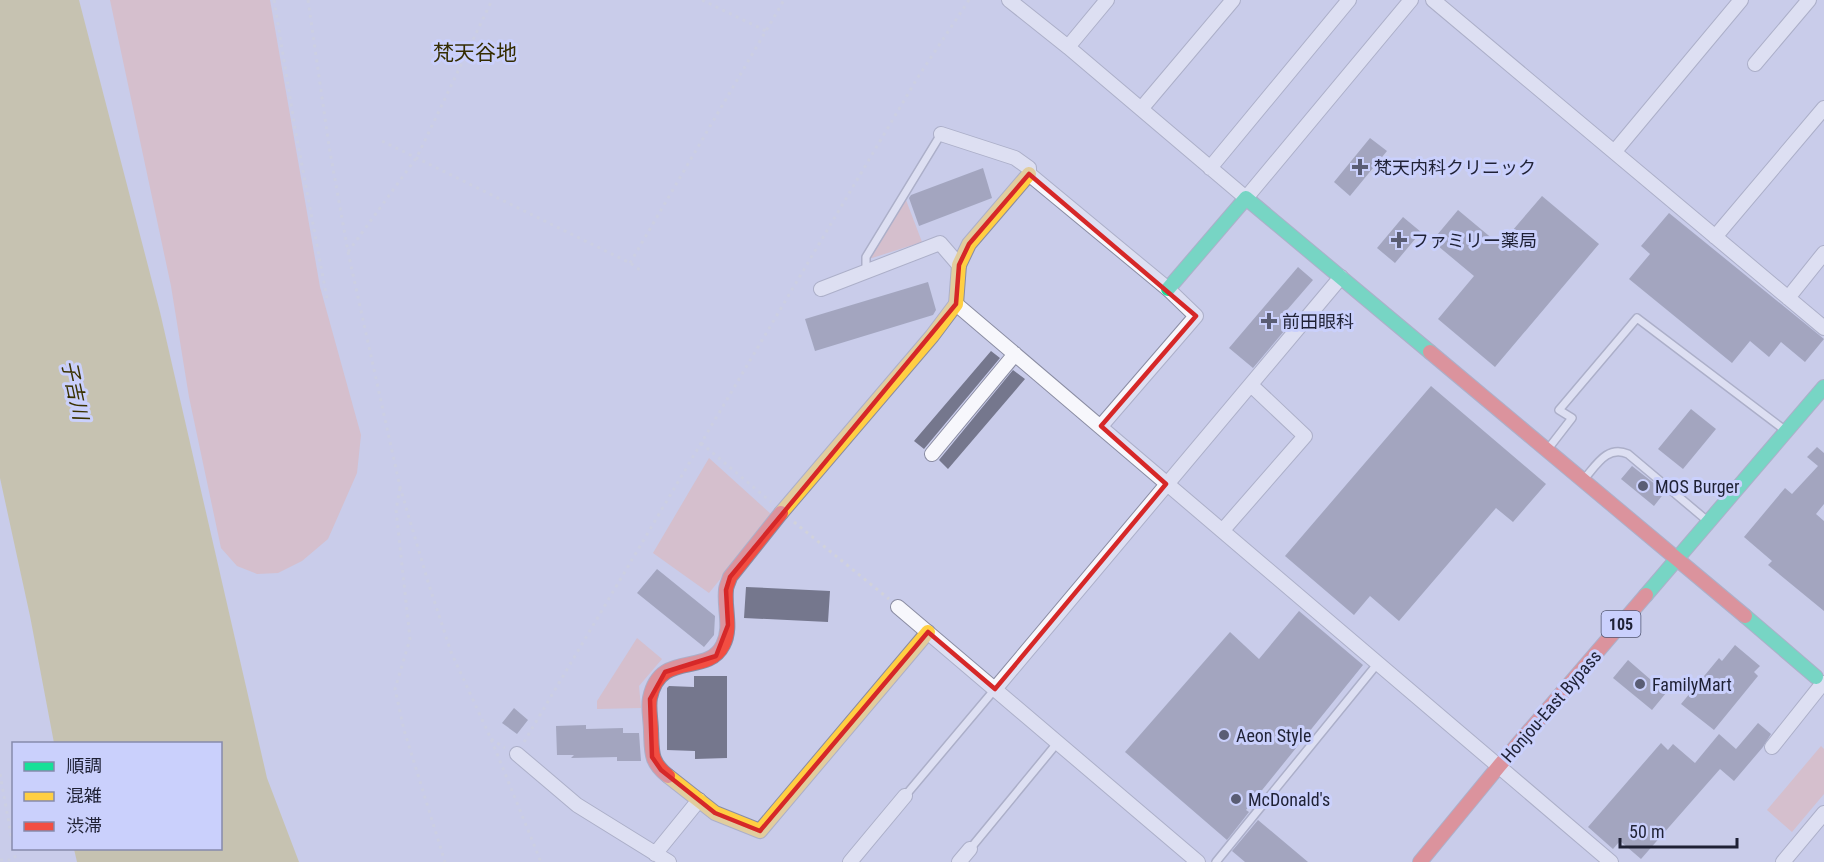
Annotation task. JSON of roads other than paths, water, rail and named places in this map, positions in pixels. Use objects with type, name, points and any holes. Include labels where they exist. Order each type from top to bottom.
[{"type":"main road","points":[[928,632],[760,831],[715,813],[661,770],[652,757],[650,699],[656,683],[665,672],[676,666],[706,661],[716,656],[724,644],[728,625],[726,590],[730,577],[782,512],[932,336],[956,304],[959,265],[969,244],[1029,174]]},
{"type":"main road","points":[[1168,289],[1246,198],[1821,681]]},
{"type":"main road","name":"Honjou-East Bypass","points":[[1420,862],[1499,766],[1824,387]]},
{"type":"street","points":[[1009,0],[1246,198],[1411,0]]},
{"type":"street","points":[[1068,47],[1107,0]]},
{"type":"street","points":[[1141,109],[1233,0]]},
{"type":"street","points":[[1210,168],[1349,0]]},
{"type":"street","points":[[1433,0],[1824,328]]},
{"type":"street","points":[[1615,151],[1741,0]]},
{"type":"street","points":[[1755,64],[1809,0]]},
{"type":"street","points":[[1715,237],[1824,108]]},
{"type":"street","points":[[941,134],[1015,158],[1029,168],[1029,174],[1168,289],[1196,316],[1101,426]]},
{"type":"street","points":[[821,289],[940,243],[959,265]]},
{"type":"street","points":[[1788,298],[1824,253]]},
{"type":"street","points":[[995,688],[1341,277]]},
{"type":"street","points":[[956,304],[1611,862]]},
{"type":"street","points":[[932,454],[1015,354]]},
{"type":"street","points":[[1223,530],[1305,436],[1251,385]]},
{"type":"street","points":[[898,607],[1198,862]]},
{"type":"street","points":[[1772,747],[1821,681]]},
{"type":"street","points":[[517,754],[577,806],[669,862]]},
{"type":"street","points":[[850,862],[905,796]]},
{"type":"street","points":[[655,854],[699,800]]},
{"type":"street","points":[[1783,862],[1824,813]]},
{"type":"street","points":[[959,862],[970,849]]},
{"type":"lane","points":[[866,271],[866,257],[941,134]]},
{"type":"lane","points":[[1547,450],[1572,418],[1559,410],[1637,318],[1787,431]]},
{"type":"lane","points":[[1584,480],[1603,458],[1615,451],[1628,454],[1709,522]]},
{"type":"lane","points":[[1216,862],[1378,663]]},
{"type":"lane","points":[[905,796],[995,688]]},
{"type":"lane","points":[[970,849],[1058,742]]},
{"type":"water","name":"子吉川","points":[[0,0],[79,0],[160,312],[267,778],[299,862],[77,862],[74,850],[222,850],[222,742],[54,742],[30,616],[0,478]]},
{"type":"place","name":"梵天内科クリニック","points":[[1360,167]]},
{"type":"place","name":"ファミリー薬局","points":[[1399,240]]},
{"type":"place","name":"前田眼科","points":[[1269,321]]},
{"type":"place","name":"MOS Burger","points":[[1643,486]]},
{"type":"place","name":"FamilyMart","points":[[1640,684]]},
{"type":"place","name":"Aeon Style","points":[[1224,735]]},
{"type":"place","name":"McDonald's","points":[[1236,799]]},
{"type":"district","name":"梵天谷地","points":[[475,53]]}]
